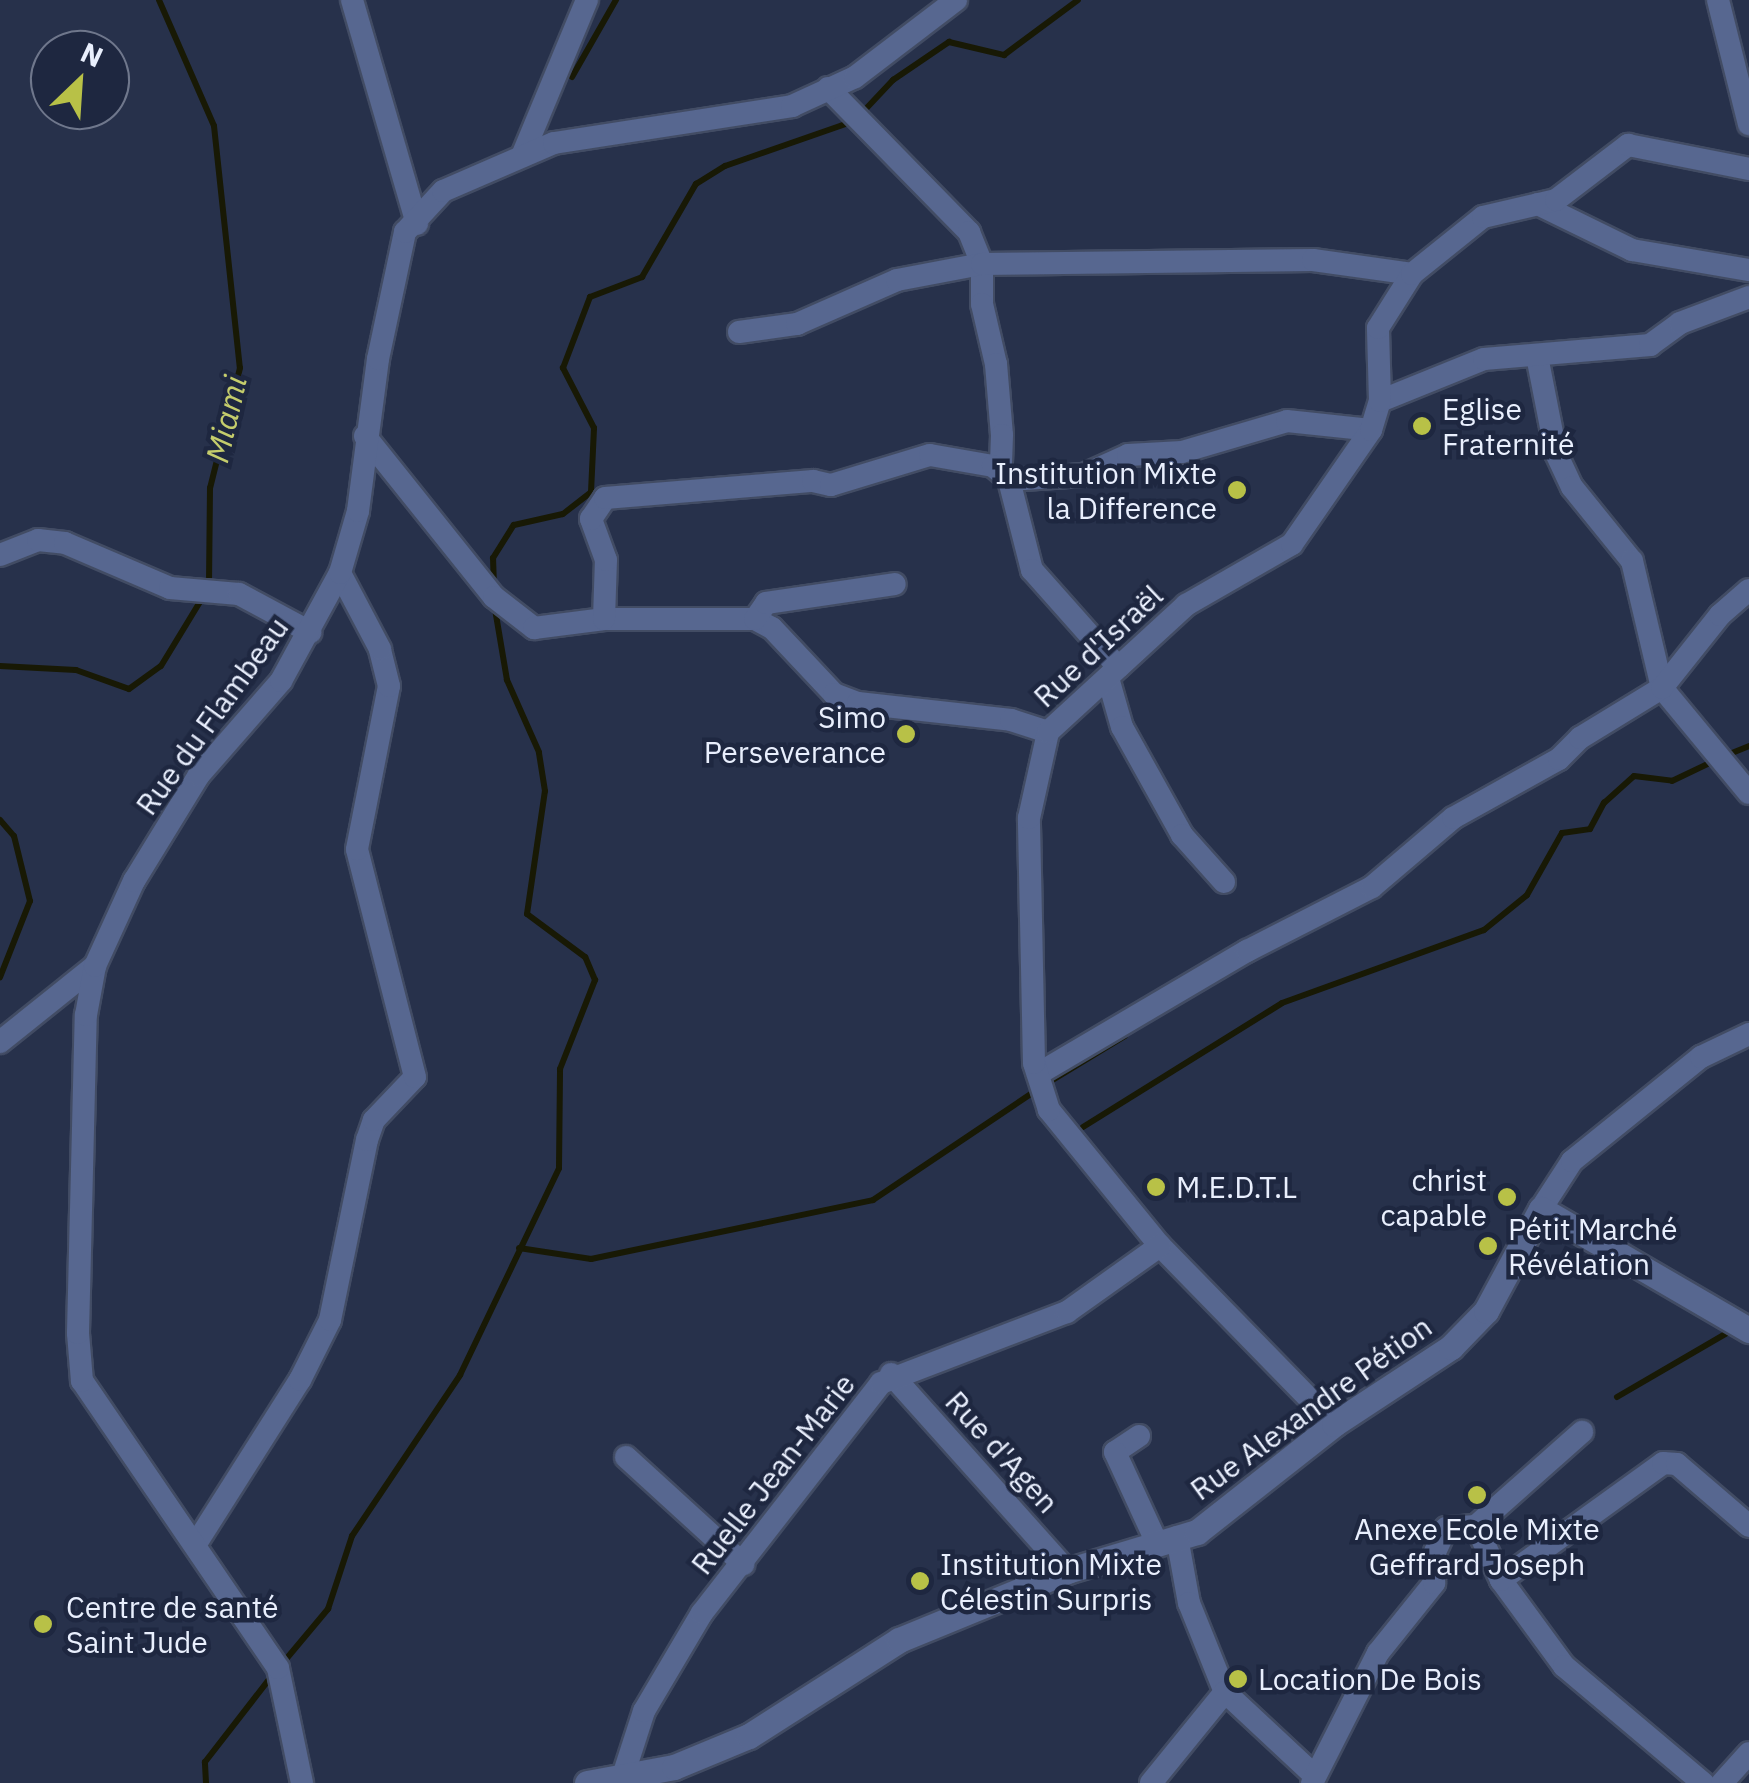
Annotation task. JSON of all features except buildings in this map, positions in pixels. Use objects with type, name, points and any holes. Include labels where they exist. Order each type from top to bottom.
[{"type":"street","points":[[352,0],[353,20],[417,224]]},
{"type":"street","points":[[522,156],[587,0]]},
{"type":"street","name":"Rue du Flambeau","points":[[302,1783],[278,1668],[197,1542],[82,1381],[78,1333],[86,1016],[94,966],[134,881],[199,774],[250,721],[310,632],[340,572],[358,511],[365,436],[405,232],[417,224],[443,190],[522,156],[621,128],[792,106],[854,77],[956,0]]},
{"type":"street","points":[[1718,0],[1749,124]]},
{"type":"street","points":[[828,88],[969,232],[982,264],[1002,435],[1002,473],[1032,570],[1113,672],[1122,727],[1182,835],[1224,882]]},
{"type":"street","name":"Rue d'Israël","points":[[1334,1424],[1160,1246],[1049,1110],[1038,1074],[1029,818],[1048,732],[1212,587],[1292,544],[1370,430],[1380,402],[1378,328],[1412,274],[1483,217],[1567,193],[1628,144],[1749,169]]},
{"type":"street","points":[[1535,203],[1632,250],[1749,270]]},
{"type":"street","points":[[739,332],[797,324],[897,280],[982,264],[1313,260],[1412,274]]},
{"type":"street","points":[[1380,402],[1425,387],[1451,368],[1650,345],[1680,323],[1749,297]]},
{"type":"street","points":[[1537,356],[1556,453],[1572,487],[1632,562],[1662,688],[1746,783]]},
{"type":"street","points":[[604,619],[606,560],[590,519],[605,498],[831,485],[916,456],[1002,473],[1084,475],[1128,455],[1182,452],[1287,420],[1370,430]]},
{"type":"street","points":[[365,436],[494,597],[534,628],[604,619],[755,619],[772,628],[834,694],[858,703],[1012,720],[1048,732]]},
{"type":"street","points":[[0,555],[38,540],[65,543],[170,588],[239,594],[310,632]]},
{"type":"street","points":[[197,1542],[300,1380],[330,1320],[367,1140],[374,1120],[415,1077],[357,849],[390,686],[380,649],[340,572]]},
{"type":"street","points":[[755,619],[766,603],[896,584]]},
{"type":"street","points":[[1038,1074],[1372,888],[1453,818],[1559,758],[1580,738],[1662,688],[1720,615],[1749,590]]},
{"type":"street","points":[[0,1042],[94,966]]},
{"type":"street","name":"Rue Alexandre Pétion","points":[[587,1783],[624,1773],[675,1775],[748,1736],[899,1640],[1067,1571],[1166,1538],[1197,1532],[1334,1424],[1451,1347],[1474,1323],[1541,1210],[1587,1148],[1700,1057],[1749,1034]]},
{"type":"street","points":[[1541,1210],[1749,1330]]},
{"type":"street","name":"Ruelle Jean-Marie","points":[[624,1773],[644,1711],[668,1664],[891,1374],[1066,1312],[1160,1246]]},
{"type":"street","name":"Rue d'Agen","points":[[891,1374],[1067,1571]]},
{"type":"street","points":[[1139,1436],[1115,1452],[1166,1538],[1225,1692],[1313,1779],[1378,1654],[1434,1583],[1435,1552],[1446,1528],[1476,1526],[1582,1432]]},
{"type":"street","points":[[626,1458],[743,1564]]},
{"type":"street","points":[[1501,1580],[1663,1463],[1677,1464],[1749,1526]]},
{"type":"street","points":[[1476,1526],[1501,1580],[1564,1666],[1704,1783]]},
{"type":"street","points":[[1151,1783],[1225,1692]]},
{"type":"street","points":[[1722,1783],[1746,1756]]},
{"type":"waterway","name":"Miami","points":[[159,0],[214,126],[240,368],[210,488],[209,586]]},
{"type":"waterway","points":[[572,77],[616,0]]},
{"type":"waterway","points":[[861,114],[893,80],[949,42],[1004,55],[1078,0]]},
{"type":"waterway","points":[[494,586],[493,558],[514,525],[563,514],[591,492],[594,428],[563,368],[590,297],[642,277],[696,184],[725,166],[851,122]]},
{"type":"waterway","name":"Miami","points":[[0,666],[76,670],[129,689],[161,666],[203,597]]},
{"type":"waterway","points":[[282,1664],[328,1609],[352,1536],[460,1375],[559,1168],[560,1069],[595,980],[585,957],[527,914],[545,791],[539,752],[507,680],[494,603]]},
{"type":"waterway","points":[[1727,755],[1749,746]]},
{"type":"waterway","points":[[1083,1127],[1282,1003],[1484,930],[1527,895],[1562,833],[1590,829],[1604,803],[1634,776],[1672,781],[1716,760]]},
{"type":"waterway","name":"Miami","points":[[0,820],[14,836],[30,901],[0,977]]},
{"type":"waterway","points":[[1046,1084],[1125,1036]]},
{"type":"waterway","points":[[519,1248],[591,1259],[873,1200],[1035,1091]]},
{"type":"waterway","points":[[1617,1397],[1734,1329]]},
{"type":"waterway","points":[[206,1783],[205,1762],[274,1673]]},
{"type":"place","name":"Eglise Fraternité","points":[[1422,426]]},
{"type":"place","name":"Institution Mixte la Difference","points":[[1237,490]]},
{"type":"place","name":"Simo Perseverance","points":[[906,734]]},
{"type":"place","name":"M.E.D.T.L","points":[[1156,1187]]},
{"type":"place","name":"christ capable","points":[[1507,1197]]},
{"type":"place","name":"Pétit Marché Révélation","points":[[1488,1246]]},
{"type":"place","name":"Anexe Ecole Mixte Geffrard Joseph","points":[[1477,1495]]},
{"type":"place","name":"Institution Mixte Célestin Surpris","points":[[920,1581]]},
{"type":"place","name":"Centre de santé Saint Jude","points":[[43,1624]]},
{"type":"place","name":"Location De Bois","points":[[1238,1679]]}]
